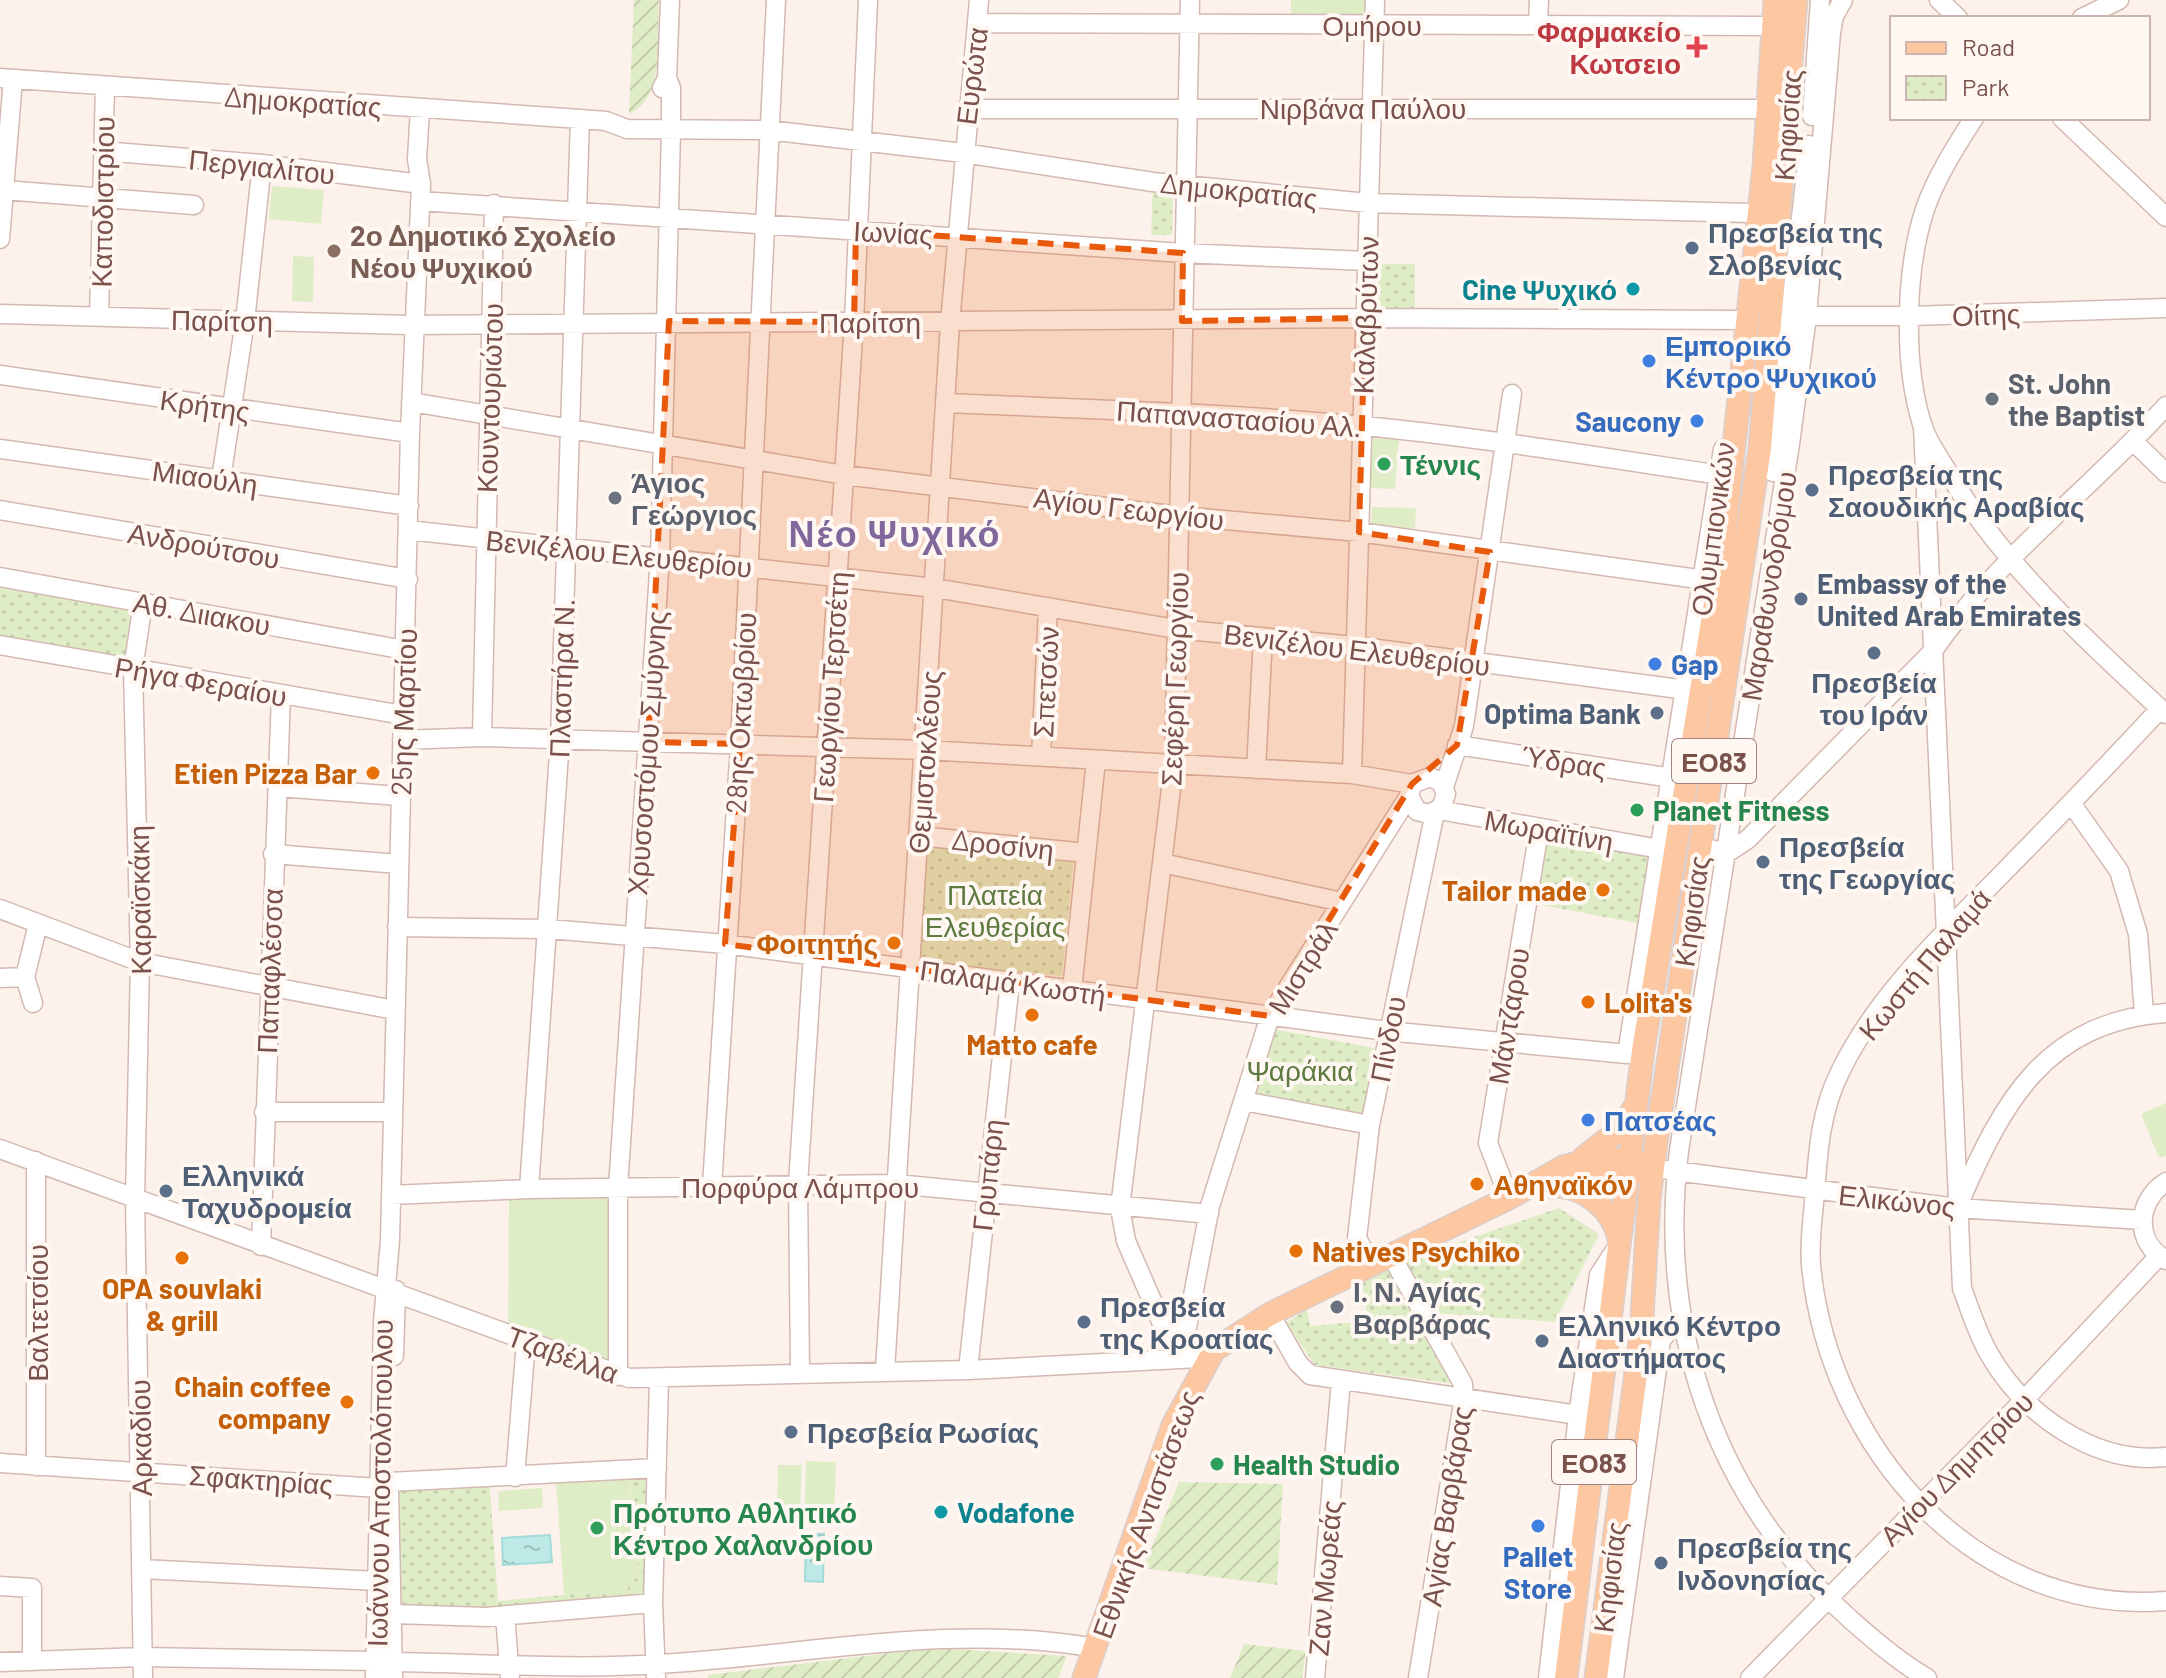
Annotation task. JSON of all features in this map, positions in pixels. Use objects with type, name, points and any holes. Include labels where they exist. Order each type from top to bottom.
[{"type":"main road","name":"Κηφισίας","points":[[1566,1678],[1636,1102],[1704,670],[1740,403],[1764,166],[1775,0]]},
{"type":"main road","name":"Κηφισίας","points":[[1596,1678],[1665,1170],[1701,847],[1760,448],[1796,0]]},
{"type":"main road","points":[[1741,569],[1773,472]]},
{"type":"main road","points":[[1704,589],[1704,670]]},
{"type":"main road","points":[[1653,887],[1664,926]]},
{"type":"main road","points":[[1576,1162],[1619,1130],[1636,1102]]},
{"type":"main road","name":"Εθνικής Αντιστάσεως","points":[[1084,1678],[1173,1425],[1205,1361],[1234,1335],[1270,1314],[1509,1198],[1576,1162],[1603,1157],[1628,1166],[1665,1170]]},
{"type":"main road","name":"Εθνικής Αντιστάσεως","points":[[1509,1198],[1526,1197],[1590,1174],[1628,1166]]},
{"type":"main road","points":[[1554,1186],[1576,1189],[1596,1202],[1613,1222],[1619,1245]]},
{"type":"main road","points":[[1641,1334],[1656,1364]]},
{"type":"main road","points":[[1566,1535],[1580,1569]]},
{"type":"street","name":"Χρυσοστόμου Σμύρνης","points":[[618,1376],[618,1188],[666,445],[669,218],[666,125],[661,88],[667,78],[670,0]]},
{"type":"street","name":"28ης Οκτωβρίου","points":[[712,1186],[740,744],[776,0]]},
{"type":"street","name":"Γεωργίου Τερτσέτη","points":[[800,1373],[798,1184],[854,322],[868,0]]},
{"type":"street","name":"Ευρώτα","points":[[963,153],[979,0]]},
{"type":"street","name":"Σεφέρη Γεωργίου","points":[[1178,1336],[1163,1330],[1126,1241],[1120,1208],[1174,764],[1190,0]]},
{"type":"street","name":"Καλαβρύτων","points":[[1352,774],[1375,0]]},
{"type":"street","points":[[1538,25],[1539,0]]},
{"type":"street","name":"Ολυμπιονικών","points":[[1627,1054],[1720,475],[1740,320],[1767,0]]},
{"type":"street","points":[[1773,472],[1792,321],[1820,0]]},
{"type":"street","points":[[1818,30],[1826,9],[1835,0]]},
{"type":"street","name":"Μαραθωνοδρόμου","points":[[1843,0],[1831,33],[1807,316],[1727,853],[1665,1170],[1683,1326],[1707,1417],[1747,1499],[1783,1549],[1826,1598],[1886,1649],[1927,1678]]},
{"type":"street","points":[[1939,0],[1956,16]]},
{"type":"street","points":[[2086,16],[2119,0]]},
{"type":"street","name":"Ομήρου","points":[[978,23],[1766,26]]},
{"type":"street","name":"Δημοκρατίας","points":[[6,78],[666,125],[714,120],[731,128],[963,153],[1186,186],[1368,203],[1750,213]]},
{"type":"street","points":[[0,239],[6,78]]},
{"type":"street","name":"Καποδιστρίου","points":[[99,317],[105,87]]},
{"type":"street","name":"Νιρβάνα Παύλου","points":[[967,109],[1759,109]]},
{"type":"street","name":"25ης Μαρτίου","points":[[390,1290],[396,1267],[390,1240],[410,433],[421,192],[428,160],[426,110]]},
{"type":"street","name":"Πλαστήρα Ν.","points":[[529,1189],[560,739],[580,119]]},
{"type":"street","points":[[1973,120],[1926,208],[1913,257],[1910,316],[1914,381],[1923,426],[1962,1288],[1987,1351],[2024,1400],[2047,1419],[2102,1450],[2139,1460],[2166,1457]]},
{"type":"street","points":[[2064,120],[2166,217]]},
{"type":"street","name":"Περγιαλίτου","points":[[102,151],[262,164],[421,192]]},
{"type":"street","name":"Θεμιστοκλέους","points":[[885,1371],[963,153]]},
{"type":"street","points":[[221,479],[245,321],[262,164]]},
{"type":"street","points":[[4,190],[194,205]]},
{"type":"street","name":"Ιωνίας","points":[[421,192],[494,204],[669,218],[956,235],[1183,253],[1366,261]]},
{"type":"street","name":"Κουντουριώτου","points":[[482,737],[484,538],[493,324],[494,204]]},
{"type":"street","name":"Οίτης","points":[[1807,316],[2166,308]]},
{"type":"street","name":"Παρίτση","points":[[0,314],[417,324],[1365,318],[1740,320]]},
{"type":"street","name":"Κρήτης","points":[[0,375],[410,433]]},
{"type":"street","points":[[1415,786],[1417,811],[1437,811],[1445,801],[1444,787],[1464,726],[1512,394]]},
{"type":"street","name":"Αγίου Γεωργίου","points":[[411,402],[844,475],[1179,516],[1359,532],[1704,589]]},
{"type":"street","name":"Παπαναστασίου Αλ.","points":[[947,403],[1179,413],[1362,426],[1505,441],[1720,475]]},
{"type":"street","points":[[1701,847],[1727,853],[1748,839],[1933,651],[1948,629],[2011,562],[2134,442],[2166,406]]},
{"type":"street","points":[[1923,426],[1972,512],[2011,562],[2163,712]]},
{"type":"street","points":[[2134,442],[2166,473]]},
{"type":"street","name":"Μιαούλη","points":[[0,449],[409,506]]},
{"type":"street","name":"Ανδρούτσου","points":[[0,510],[408,579]]},
{"type":"street","name":"Βενιζέλου Ελευθερίου","points":[[408,530],[935,588],[1176,629],[1355,646],[1687,690]]},
{"type":"street","name":"Αθ. Διιακου","points":[[0,577],[405,650]]},
{"type":"street","name":"Καραϊσκάκη","points":[[135,1199],[140,962],[133,669],[143,603]]},
{"type":"street","name":"Σπετσών","points":[[1041,757],[1048,607]]},
{"type":"street","points":[[1256,769],[1263,637]]},
{"type":"street","name":"Ρήγα Φεραίου","points":[[0,645],[403,715]]},
{"type":"street","name":"Παπαφλέσσα","points":[[261,1246],[268,985],[281,695]]},
{"type":"street","name":"Κωστή Παλαμά","points":[[2163,712],[1945,932],[1862,1032],[1839,1073],[1823,1119],[1811,1265],[1827,1348],[1864,1431],[1919,1504],[1975,1549],[2038,1582],[2078,1597],[2166,1601]]},
{"type":"street","points":[[402,740],[482,737],[925,750],[1352,774],[1415,786],[1436,779],[1444,787]]},
{"type":"street","name":"Ύδρας","points":[[1457,745],[1672,778]]},
{"type":"street","name":"Μιστράλ","points":[[1178,1336],[1187,1327],[1209,1214],[1270,1016],[1415,786],[1457,745]]},
{"type":"street","points":[[1072,990],[1096,760]]},
{"type":"street","points":[[277,787],[400,796]]},
{"type":"street","points":[[2071,803],[2119,871],[2138,934],[2144,1014]]},
{"type":"street","name":"Μωραϊτίνη","points":[[1437,811],[1660,849]]},
{"type":"street","name":"Πίνδου","points":[[1381,1260],[1357,1238],[1370,1125],[1387,1031],[1437,811]]},
{"type":"street","name":"Μάντζαρου","points":[[1509,1198],[1488,1143],[1539,830]]},
{"type":"street","name":"Δροσίνη","points":[[919,836],[1086,853]]},
{"type":"street","points":[[273,854],[399,864]]},
{"type":"street","points":[[1162,863],[1342,902]]},
{"type":"street","points":[[0,909],[140,962],[395,1010]]},
{"type":"street","points":[[33,1003],[25,977],[38,924]]},
{"type":"street","name":"Παλαμά Κωστή","points":[[397,927],[549,929],[725,944],[1387,1031],[1627,1054]]},
{"type":"street","points":[[0,978],[25,977]]},
{"type":"street","name":"Γρυπάρη","points":[[968,1370],[984,1194],[1010,982]]},
{"type":"street","points":[[1957,1208],[2000,1115],[2017,1089],[2071,1043],[2102,1027],[2144,1014],[2166,1013]]},
{"type":"street","points":[[1244,1101],[1370,1125]]},
{"type":"street","points":[[264,1112],[393,1112]]},
{"type":"street","name":"Τζαβέλλα","points":[[0,1149],[618,1376],[659,1379],[968,1370],[1200,1358],[1205,1361]]},
{"type":"street","name":"Βαλτετσίου","points":[[36,1161],[36,1466]]},
{"type":"street","name":"Ελικώνος","points":[[1665,1170],[1957,1208],[2142,1220]]},
{"type":"street","points":[[2162,1258],[2149,1246],[2142,1220],[2148,1199],[2166,1182]]},
{"type":"street","name":"Πορφύρα Λάμπρου","points":[[391,1195],[529,1189],[896,1184],[1120,1208],[1209,1214]]},
{"type":"street","name":"Αρκαδίου","points":[[135,1199],[143,1678]]},
{"type":"street","name":"Κηφισίας","points":[[1548,1678],[1578,1415],[1599,1275],[1619,1245]]},
{"type":"street","name":"Αγίου Δημητρίου","points":[[1750,1678],[2162,1258]]},
{"type":"street","name":"Αγίας Βαρβάρας","points":[[1381,1260],[1463,1384],[1464,1397],[1418,1678]]},
{"type":"street","name":"Ιωάννου Αποστολόπουλου","points":[[384,1670],[378,1581],[390,1290]]},
{"type":"street","points":[[1270,1314],[1304,1370],[1341,1381],[1578,1415]]},
{"type":"street","points":[[1614,1678],[1656,1364],[1664,1335],[1683,1326]]},
{"type":"street","points":[[515,1477],[526,1342]]},
{"type":"street","points":[[656,1671],[653,1603],[659,1379]]},
{"type":"street","name":"Ζαν Μωρεάς","points":[[1315,1678],[1341,1381]]},
{"type":"street","name":"Σφακτηρίας","points":[[0,1463],[383,1485],[657,1468]]},
{"type":"street","name":"Ιωάννου Αποστολόπουλου","points":[[383,1485],[394,1614],[384,1670]]},
{"type":"street","points":[[141,1569],[378,1581]]},
{"type":"street","points":[[0,1586],[32,1588],[15,1666],[142,1657],[384,1670],[656,1671],[942,1640],[992,1640],[1095,1648]]},
{"type":"street","points":[[394,1614],[505,1615],[653,1603]]},
{"type":"street","points":[[505,1615],[508,1671]]},
{"type":"highlighted area","points":[[856,230],[1183,253],[1182,321],[1365,318],[1359,532],[1490,552],[1457,745],[1412,784],[1270,1016],[725,944],[740,744],[648,742],[669,321],[854,322]]},
{"type":"green space","points":[[634,0],[659,0],[658,47],[649,94],[641,106],[629,114]]},
{"type":"green space","points":[[1291,0],[1372,0],[1371,16],[1291,14]]},
{"type":"green space","points":[[1153,182],[1173,184],[1172,235],[1151,235]]},
{"type":"green space","points":[[272,186],[324,190],[321,224],[269,219]]},
{"type":"green space","points":[[293,256],[314,257],[313,302],[292,301]]},
{"type":"green space","points":[[1373,264],[1415,264],[1415,310],[1373,310]]},
{"type":"green space","name":"Τέννις","points":[[1373,438],[1399,440],[1395,489],[1369,488]]},
{"type":"green space","name":"Τέννις","points":[[1372,507],[1416,508],[1415,528],[1371,527]]},
{"type":"green space","points":[[0,586],[141,608],[133,664],[0,639]]},
{"type":"green space","points":[[1539,830],[1660,849],[1642,924],[1526,902]]},
{"type":"green space","name":"Πλατεία Ελευθερίας","points":[[925,843],[1074,859],[1062,976],[915,961]]},
{"type":"green space","name":"Ψαράκια","points":[[1273,1029],[1374,1048],[1364,1117],[1254,1098]]},
{"type":"green space","points":[[2166,1103],[2166,1156],[2159,1158],[2141,1114]]},
{"type":"green space","points":[[509,1191],[614,1192],[613,1362],[508,1324]]},
{"type":"green space","points":[[1559,1208],[1599,1234],[1555,1322],[1434,1313],[1405,1261]]},
{"type":"green space","points":[[1389,1268],[1454,1384],[1315,1365],[1286,1323],[1307,1309],[1310,1326],[1368,1321],[1362,1282]]},
{"type":"green space","points":[[806,1461],[836,1462],[834,1521],[804,1521]]},
{"type":"green space","points":[[778,1465],[802,1465],[800,1513],[777,1513]]},
{"type":"green space","points":[[657,1468],[653,1603],[394,1614],[389,1482],[489,1476],[498,1601],[627,1589],[638,1576],[629,1470]]},
{"type":"green space","name":"Πρότυπο Αθλητικό Κέντρο Χαλανδρίου","points":[[629,1475],[638,1577],[627,1589],[564,1595],[556,1480]]},
{"type":"green space","points":[[1179,1482],[1283,1484],[1277,1585],[1143,1568]]},
{"type":"green space","points":[[542,1488],[543,1508],[499,1511],[498,1491]]},
{"type":"green space","points":[[1244,1644],[1306,1651],[1302,1678],[1230,1678]]},
{"type":"green space","points":[[932,1648],[1067,1656],[1058,1678],[708,1678],[708,1675]]},
{"type":"water","points":[[806,1534],[824,1534],[823,1582],[805,1581]]},
{"type":"water","points":[[550,1535],[552,1562],[503,1565],[502,1538]]},
{"type":"place","name":"Φαρμακείο Κωτσειο","points":[[1697,47]]},
{"type":"place","name":"Πρεσβεία της Σλοβενίας","points":[[1692,248]]},
{"type":"place","name":"2ο Δημοτικό Σχολείο Νέου Ψυχικού","points":[[334,251]]},
{"type":"place","name":"Cine Ψυχικό","points":[[1633,289]]},
{"type":"place","name":"Εμπορικό Κέντρο Ψυχικού","points":[[1649,361]]},
{"type":"place","name":"St. John the Baptist","points":[[1992,399]]},
{"type":"place","name":"Saucony","points":[[1697,421]]},
{"type":"place","name":"Τέννις","points":[[1384,464]]},
{"type":"place","name":"Πρεσβεία της Σαουδικής Αραβίας","points":[[1812,490]]},
{"type":"place","name":"Άγιος Γεώργιος","points":[[615,498]]},
{"type":"place","name":"Embassy of the United Arab Emirates","points":[[1801,599]]},
{"type":"place","name":"Πρεσβεία του Ιράν","points":[[1874,653]]},
{"type":"place","name":"Gap","points":[[1655,664]]},
{"type":"place","name":"Optima Bank","points":[[1657,713]]},
{"type":"place","name":"Etien Pizza Bar","points":[[373,773]]},
{"type":"place","name":"Planet Fitness","points":[[1637,810]]},
{"type":"place","name":"Πρεσβεία της Γεωργίας","points":[[1763,862]]},
{"type":"place","name":"Tailor made","points":[[1603,890]]},
{"type":"place","name":"Φοιτητής","points":[[894,943]]},
{"type":"place","name":"Lolita's","points":[[1588,1002]]},
{"type":"place","name":"Matto cafe","points":[[1032,1015]]},
{"type":"place","name":"Πατσέας","points":[[1588,1120]]},
{"type":"place","name":"Αθηναϊκόν","points":[[1477,1184]]},
{"type":"place","name":"Ελληνικά Ταχυδρομεία","points":[[166,1191]]},
{"type":"place","name":"Natives Psychiko","points":[[1296,1251]]},
{"type":"place","name":"OPA souvlaki & grill","points":[[182,1258]]},
{"type":"place","name":"Ι. Ν. Αγίας Βαρβάρας","points":[[1337,1307]]},
{"type":"place","name":"Πρεσβεία της Κροατίας","points":[[1084,1322]]},
{"type":"place","name":"Ελληνικό Κέντρο Διαστήματος","points":[[1542,1341]]},
{"type":"place","name":"Chain coffee company","points":[[347,1402]]},
{"type":"place","name":"Πρεσβεία Ρωσίας","points":[[791,1432]]},
{"type":"place","name":"Health Studio","points":[[1217,1464]]},
{"type":"place","name":"Vodafone","points":[[941,1512]]},
{"type":"place","name":"Pallet Store","points":[[1538,1526]]},
{"type":"place","name":"Πρότυπο Αθλητικό Κέντρο Χαλανδρίου","points":[[597,1528]]},
{"type":"place","name":"Πρεσβεία της Ινδονησίας","points":[[1661,1563]]},
{"type":"district","name":"Νέο Ψυχικό","points":[[895,532]]}]
